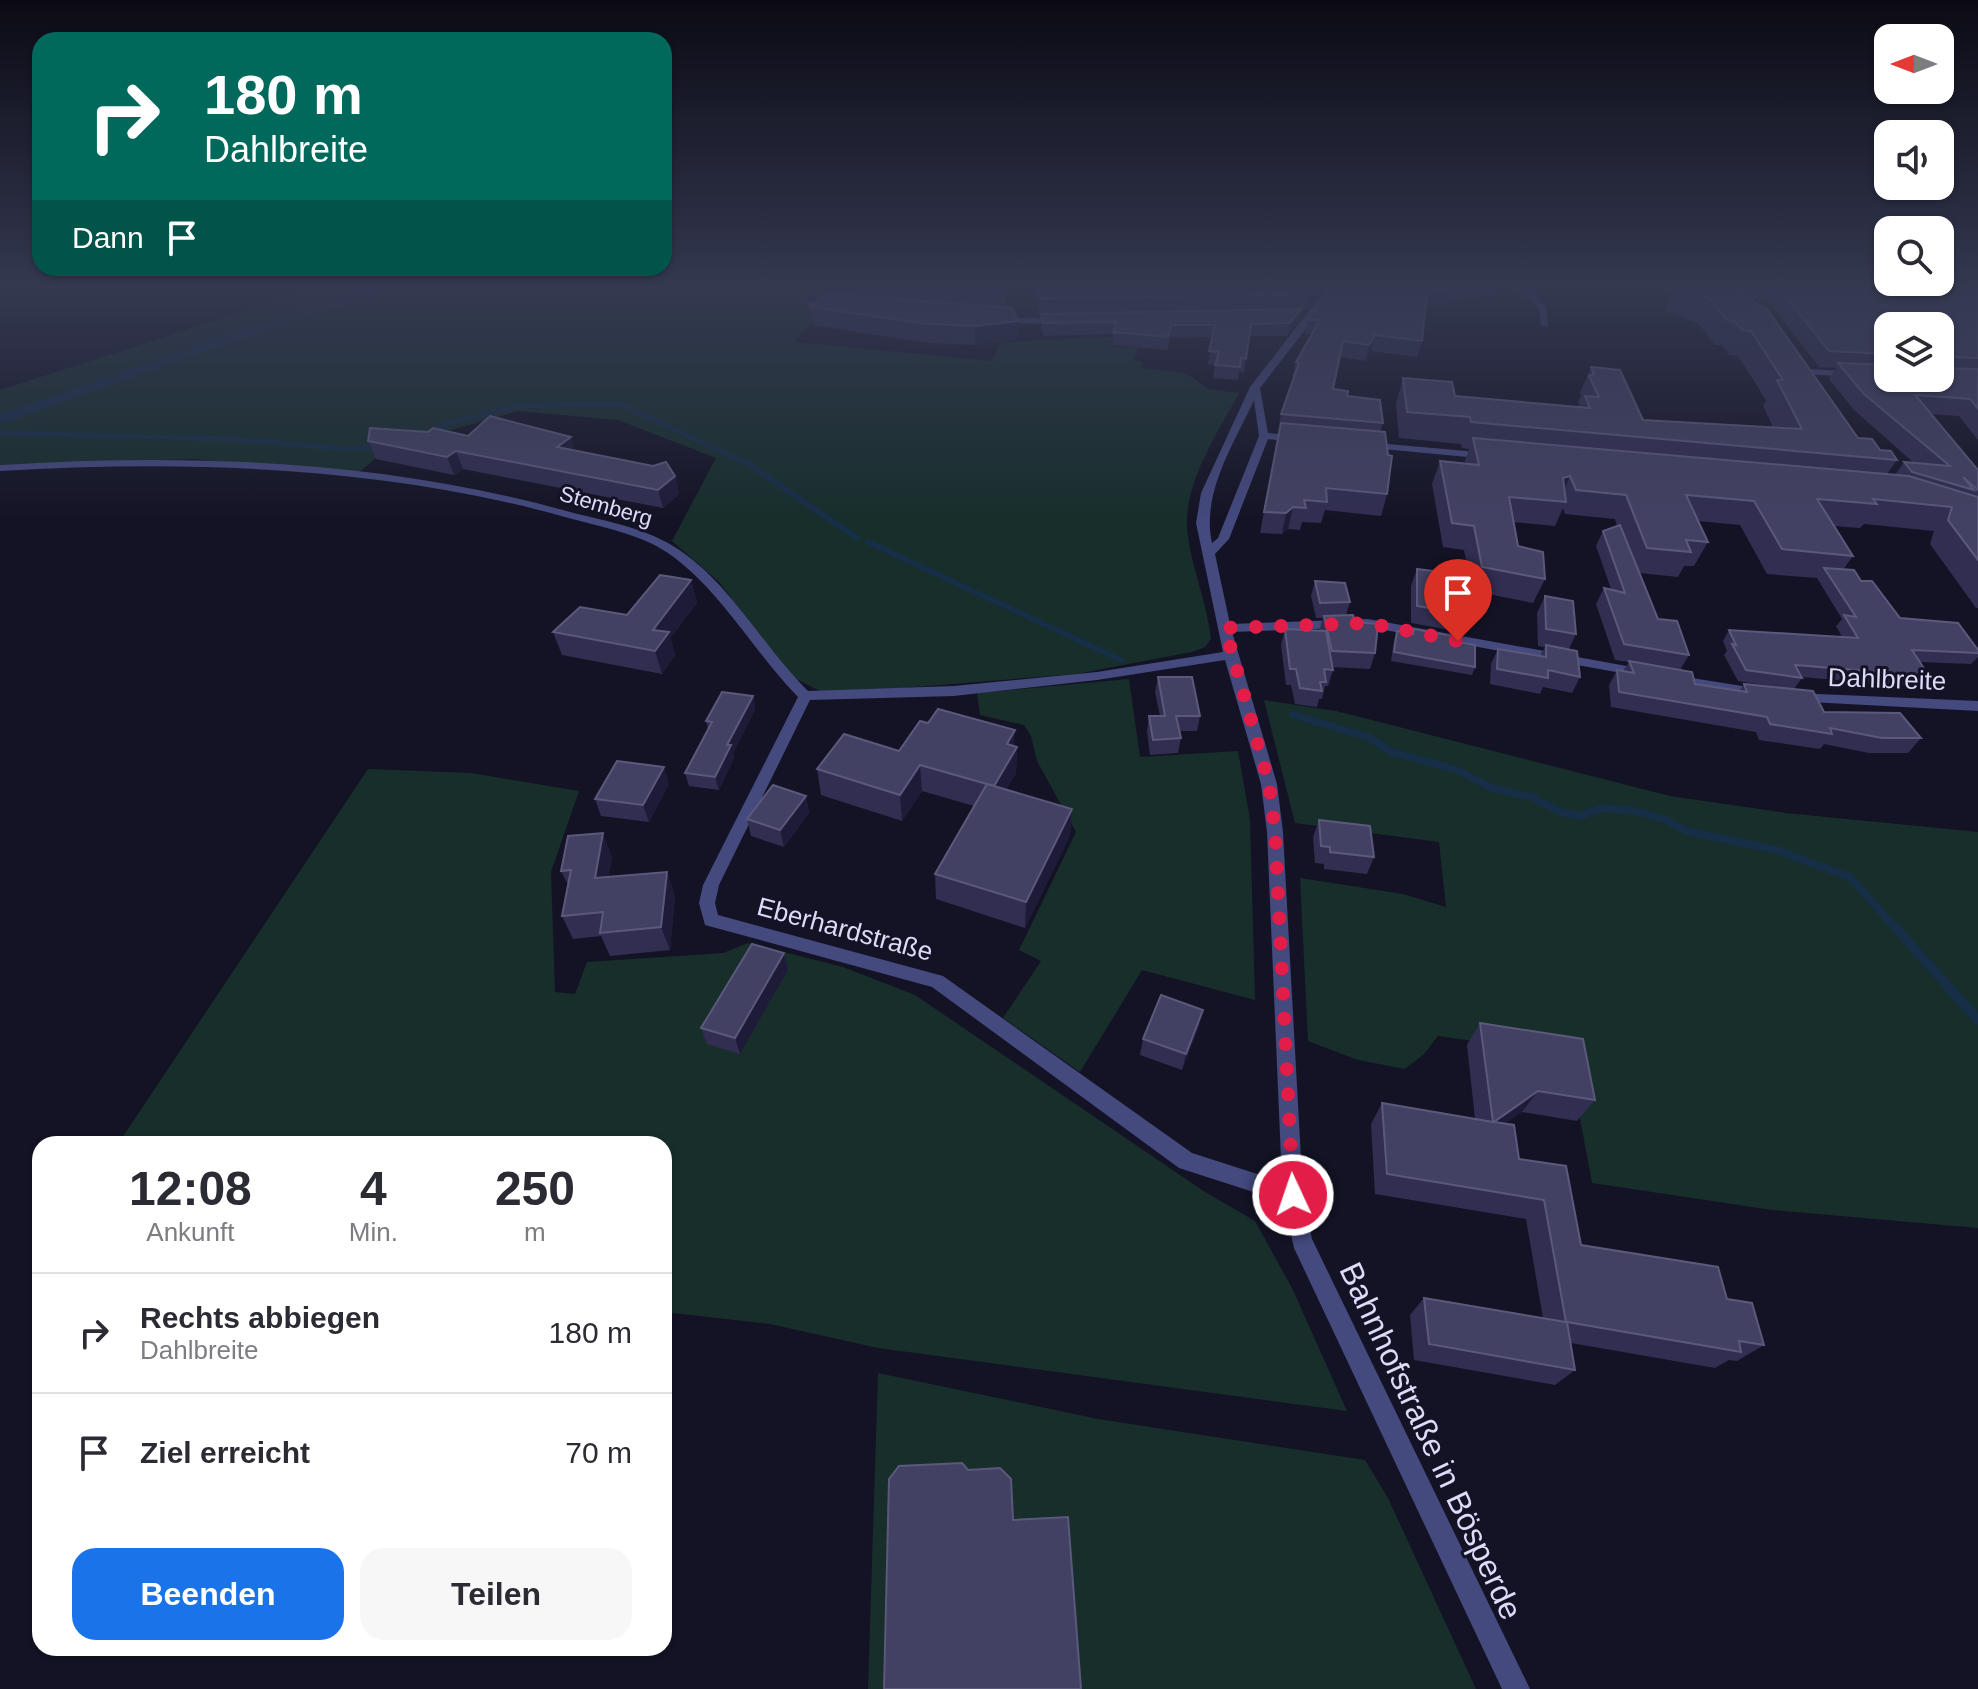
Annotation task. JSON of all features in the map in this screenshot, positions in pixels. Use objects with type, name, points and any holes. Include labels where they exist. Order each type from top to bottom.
[{"type":"street","name":"Bahnhofstraße in Bösperde","points":[[1271,364],[1255,387],[1207,493],[1202,523],[1230,655],[1269,784],[1275,832],[1293,1195],[1302,1241],[1516,1689]]},
{"type":"street","points":[[1799,364],[1820,390]]},
{"type":"street","points":[[1807,372],[1874,375]]},
{"type":"street","points":[[1207,554],[1223,539],[1264,436],[1260,427],[1262,406],[1255,387]]},
{"type":"street","points":[[1264,436],[1307,440]]},
{"type":"street","points":[[1351,443],[1496,456]]},
{"type":"street","name":"Stemberg","points":[[0,468],[124,462],[240,464],[470,491],[646,536],[669,547],[714,585],[753,639],[805,696]]},
{"type":"street","name":"Dahlbreite","points":[[1225,628],[1368,623],[1782,697],[1978,706]]},
{"type":"street","points":[[805,696],[954,691],[1097,676],[1230,655]]},
{"type":"street","name":"Eberhardstraße","points":[[805,696],[711,885],[707,903],[711,920],[937,981],[1186,1161],[1293,1195]]},
{"type":"green space","points":[[82,364],[1142,364],[1142,368],[1186,373],[1208,389],[1239,393],[1202,462],[1187,518],[1190,550],[1211,639],[1205,647],[1076,674],[840,693],[820,691],[792,677],[719,582],[672,541],[716,458],[618,420],[518,411],[388,448],[358,473],[192,459],[0,465],[0,390]]},
{"type":"green space","points":[[1129,679],[1140,757],[1238,751],[1250,819],[1255,1000],[1142,970],[1080,1072],[1003,1018],[1041,961],[1019,950],[1076,832],[1037,761],[1031,736],[1024,725],[980,715],[977,693]]},
{"type":"green space","points":[[1264,700],[1336,711],[1670,796],[1786,813],[1978,832],[1978,1228],[1772,1210],[1592,1183],[1568,1054],[1438,1036],[1424,1054],[1405,1069],[1358,1060],[1308,1041],[1300,878],[1403,894],[1446,907],[1439,842],[1295,823]]},
{"type":"green space","points":[[368,769],[471,773],[579,791],[551,872],[555,992],[575,994],[587,962],[723,953],[748,943],[843,967],[915,995],[1205,1192],[1255,1221],[1292,1288],[1347,1411],[878,1348],[770,1324],[672,1313],[672,1136],[123,1136]]},
{"type":"green space","points":[[878,1373],[1098,1419],[1365,1460],[1388,1498],[1476,1689],[868,1689]]},
{"type":"water","points":[[145,364],[172,364],[0,424],[0,414]]},
{"type":"building","points":[[1215,364],[1240,364],[1240,367]]},
{"type":"building","points":[[1299,364],[1338,364],[1333,389],[1348,391],[1347,396],[1380,400],[1383,423],[1281,414]]},
{"type":"building","points":[[1772,364],[1806,364],[1858,438],[1872,439],[1880,450],[1891,451],[1897,460],[1471,422],[1470,417],[1407,412],[1403,378],[1452,382],[1455,396],[1590,408],[1585,396],[1599,397],[1589,376],[1594,374],[1591,367],[1620,370],[1643,420],[1802,429],[1777,380],[1783,380]]},
{"type":"building","points":[[1839,364],[1874,364],[1874,392],[1954,392],[1954,368],[1978,369],[1978,409],[1970,399],[1915,395],[1978,470],[1978,490],[1963,477],[1974,490],[1912,472],[1904,462],[1950,466],[1864,394]]},
{"type":"building","points":[[490,416],[571,437],[557,447],[653,466],[666,462],[675,476],[658,490],[456,451],[447,457],[368,441],[370,428],[428,432],[433,428],[468,436]]},
{"type":"building","points":[[1281,423],[1385,432],[1388,455],[1392,456],[1387,494],[1326,488],[1327,502],[1304,500],[1306,508],[1293,507],[1286,513],[1264,512]]},
{"type":"building","points":[[1473,438],[1909,476],[1978,497],[1978,560],[1948,520],[1952,507],[1873,499],[1877,504],[1817,499],[1853,556],[1782,549],[1754,501],[1686,495],[1708,542],[1686,540],[1691,552],[1647,548],[1626,495],[1576,490],[1570,476],[1563,478],[1566,502],[1509,497],[1518,546],[1543,552],[1545,579],[1482,567],[1474,526],[1452,523],[1440,461],[1479,465]]},
{"type":"building","points":[[1620,525],[1658,619],[1677,621],[1689,655],[1624,644],[1604,588],[1625,593],[1603,531]]},
{"type":"building","points":[[1824,568],[1854,570],[1861,581],[1872,581],[1900,618],[1958,623],[1978,653],[1912,650],[1929,676],[1795,665],[1802,678],[1746,670],[1732,644],[1736,645],[1729,630],[1858,638],[1844,615],[1856,617]]},
{"type":"building","points":[[1417,569],[1465,575],[1463,614],[1417,606]]},
{"type":"building","points":[[660,575],[691,580],[653,630],[669,632],[655,651],[553,632],[580,607],[627,615]]},
{"type":"building","points":[[1315,581],[1345,583],[1350,602],[1320,603]]},
{"type":"building","points":[[1545,596],[1573,601],[1576,634],[1546,629]]},
{"type":"building","points":[[1353,615],[1355,622],[1378,624],[1375,653],[1332,651],[1324,616]]},
{"type":"building","points":[[1285,629],[1326,631],[1333,670],[1324,669],[1326,682],[1320,682],[1322,691],[1300,688],[1296,669],[1290,669]]},
{"type":"building","points":[[1414,629],[1458,637],[1458,642],[1475,645],[1475,667],[1394,652],[1397,631],[1413,634]]},
{"type":"building","points":[[1546,645],[1577,651],[1580,677],[1548,670],[1548,678],[1497,669],[1498,649],[1546,657]]},
{"type":"building","points":[[1629,661],[1692,672],[1695,684],[1747,692],[1744,684],[1813,691],[1824,712],[1900,713],[1921,738],[1882,738],[1830,728],[1832,734],[1770,724],[1767,717],[1619,692],[1617,670],[1634,673]]},
{"type":"building","points":[[1158,677],[1192,677],[1200,716],[1176,716],[1181,738],[1153,740],[1149,716],[1165,716]]},
{"type":"building","points":[[722,692],[753,696],[727,745],[731,745],[715,777],[685,773],[712,722],[706,721]]},
{"type":"building","points":[[938,709],[1015,730],[1007,744],[1017,747],[994,786],[920,765],[900,795],[817,769],[844,734],[899,751],[920,721],[928,723]]},
{"type":"building","points":[[617,761],[664,767],[643,805],[595,799]]},
{"type":"building","points":[[987,784],[1072,809],[1026,902],[935,874]]},
{"type":"building","points":[[773,785],[806,796],[780,830],[747,819]]},
{"type":"building","points":[[1319,820],[1370,826],[1374,857],[1330,852],[1330,847],[1321,846]]},
{"type":"building","points":[[603,833],[595,878],[667,872],[661,927],[600,933],[603,912],[562,916],[571,870],[561,871],[568,836]]},
{"type":"building","points":[[752,944],[784,953],[735,1038],[701,1028]]},
{"type":"building","points":[[1161,995],[1203,1010],[1186,1054],[1143,1039]]},
{"type":"building","points":[[1480,1023],[1583,1039],[1595,1100],[1538,1091],[1494,1122],[1514,1125],[1519,1159],[1566,1166],[1581,1245],[1718,1267],[1727,1299],[1752,1303],[1764,1345],[1739,1341],[1741,1352],[1567,1322],[1575,1370],[1429,1344],[1424,1298],[1566,1322],[1544,1200],[1387,1174],[1382,1103],[1493,1122]]},
{"type":"building","points":[[962,1463],[968,1470],[1000,1468],[1011,1479],[1013,1520],[1068,1517],[1081,1689],[884,1689],[889,1479],[899,1466]]},
{"type":"waterway","points":[[427,433],[446,424],[516,406],[620,404],[725,453]]},
{"type":"waterway","points":[[0,433],[233,439],[346,449],[380,446]]},
{"type":"waterway","points":[[720,451],[747,463],[857,538]]},
{"type":"waterway","points":[[868,542],[1121,660]]},
{"type":"waterway","points":[[1294,715],[1368,737],[1392,752],[1457,770],[1492,788],[1532,797],[1561,812],[1581,816],[1602,808],[1630,810],[1665,819],[1686,831],[1777,850],[1850,877],[1896,929]]},
{"type":"waterway","points":[[1895,927],[1978,1020]]},
{"type":"route","points":[[1293,1195],[1275,832],[1269,784],[1230,655],[1225,628],[1368,623],[1458,641]]}]
